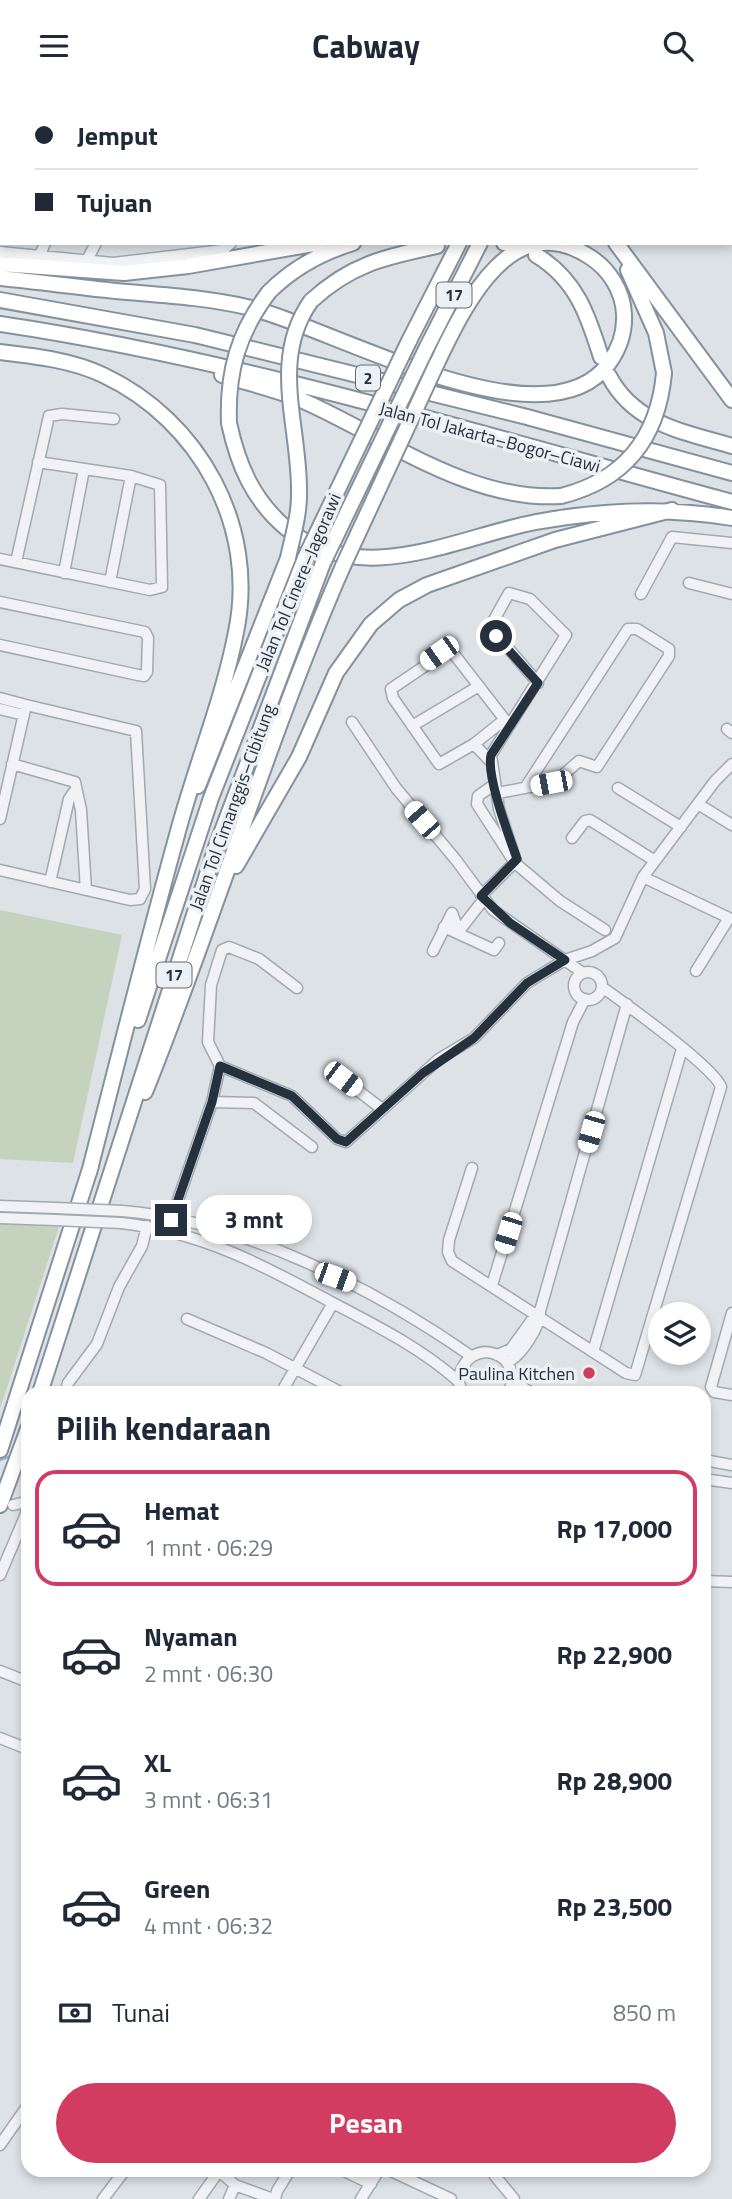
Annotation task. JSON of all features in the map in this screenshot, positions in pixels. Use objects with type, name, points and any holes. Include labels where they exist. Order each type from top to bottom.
[{"type":"highway","points":[[0,264],[124,273],[188,266],[308,245]]},
{"type":"highway","points":[[348,245],[311,259],[286,275],[269,292],[249,318],[238,344],[228,394],[229,423],[243,473],[256,496],[276,519],[300,539],[340,556],[381,559],[422,552],[535,522],[626,511],[672,510],[732,518]]},
{"type":"highway","name":"Jalan Tol Cinere–Jagorawi","points":[[89,1173],[183,879],[261,666],[305,558],[458,245]]},
{"type":"highway","name":"Jalan Tol Cimanggis–Cibitung","points":[[42,1386],[216,846],[323,563],[479,245]]},
{"type":"highway","points":[[102,1201],[188,986],[270,747],[343,566],[464,307],[483,279],[519,251],[540,245]]},
{"type":"highway","points":[[0,278],[175,295],[232,304],[303,324],[403,366],[508,392],[547,395],[567,392],[587,383],[611,360],[621,339],[624,319],[618,289],[600,264],[569,246],[556,245]]},
{"type":"highway","points":[[169,353],[197,368],[296,398],[482,487],[523,496],[561,496],[598,483],[633,455],[656,417],[664,373],[656,333],[616,245]]},
{"type":"highway","points":[[616,245],[732,400]]},
{"type":"highway","points":[[174,846],[288,558],[298,517],[299,489],[288,377],[290,352],[301,315],[331,282],[354,268],[381,258],[437,246]]},
{"type":"highway","points":[[537,255],[562,273],[582,301],[601,357]]},
{"type":"highway","name":"Jalan Tol Jakarta–Bogor–Ciawi","points":[[0,300],[195,335],[527,417],[732,473]]},
{"type":"highway","name":"Jalan Tol Jakarta–Bogor–Ciawi","points":[[0,324],[169,353],[732,502]]},
{"type":"highway","points":[[0,352],[70,364],[102,374],[163,413],[202,458],[226,508],[237,547],[241,589],[237,630],[174,846],[89,1173]]},
{"type":"highway","points":[[609,376],[626,402],[641,414],[685,433],[732,446]]},
{"type":"highway","points":[[218,898],[299,757],[336,673],[371,624],[399,600],[427,585],[555,540],[672,510]]},
{"type":"highway","name":"17","points":[[21,1386],[89,1173]]},
{"type":"highway","name":"17","points":[[0,1450],[21,1387]]},
{"type":"highway","points":[[7,1505],[13,1471],[21,1449]]},
{"type":"street","points":[[39,258],[44,245]]},
{"type":"street","points":[[86,262],[95,245]]},
{"type":"street","points":[[0,252],[86,262],[155,260],[223,250],[229,245]]},
{"type":"street","points":[[16,562],[49,416],[62,414],[114,419]]},
{"type":"street","points":[[0,559],[155,590],[163,584],[162,489],[156,482],[38,462]]},
{"type":"street","points":[[64,573],[83,469]]},
{"type":"street","points":[[110,582],[131,476]]},
{"type":"street","points":[[641,594],[672,537],[732,543]]},
{"type":"street","points":[[689,583],[732,594]]},
{"type":"street","points":[[490,761],[507,723],[538,683],[566,632],[530,599],[509,593],[490,627],[538,683]]},
{"type":"street","points":[[0,602],[145,632],[148,638],[147,672],[144,676],[138,675],[0,645]]},
{"type":"street","points":[[525,788],[628,629],[637,629],[669,649],[669,656],[599,765],[593,767],[579,761],[558,781],[525,788],[496,789],[478,796],[477,804],[515,863],[560,901],[605,930]]},
{"type":"street","points":[[450,649],[456,653],[507,723],[439,764],[393,698],[392,687],[443,651],[450,649]]},
{"type":"street","points":[[412,726],[479,686]]},
{"type":"street","points":[[0,698],[25,710]]},
{"type":"street","points":[[0,709],[25,710],[131,728],[138,736],[143,894],[140,899],[130,900],[0,870]]},
{"type":"street","points":[[0,818],[25,710]]},
{"type":"street","points":[[352,722],[396,788],[457,860],[482,897],[510,923],[583,973],[596,975],[602,987],[628,1004],[717,1079],[721,1093],[638,1371],[630,1375],[492,1285],[456,1265],[448,1252],[451,1232],[471,1168]]},
{"type":"street","points":[[474,744],[490,761],[515,863]]},
{"type":"street","points":[[12,764],[72,780],[81,810],[86,890]]},
{"type":"street","points":[[220,1066],[292,1096],[342,1142],[439,1059],[474,1038],[527,983],[565,960],[592,951],[615,937],[643,877],[732,764]]},
{"type":"street","points":[[618,788],[681,827]]},
{"type":"street","points":[[50,882],[69,799],[76,789]]},
{"type":"street","points":[[698,804],[732,825]]},
{"type":"street","points":[[572,838],[585,821],[590,820],[656,861]]},
{"type":"street","points":[[459,932],[482,897],[515,863]]},
{"type":"street","points":[[643,877],[729,918],[696,971]]},
{"type":"street","points":[[433,951],[452,913],[459,932]]},
{"type":"street","points":[[444,927],[494,950],[499,943]]},
{"type":"street","points":[[171,1220],[212,1102],[220,1066],[208,1042],[211,985],[224,949],[229,947],[259,959],[297,988]]},
{"type":"street","points":[[583,973],[576,980],[575,990],[585,999]]},
{"type":"street","points":[[492,1285],[573,1021],[585,999],[598,996],[602,987]]},
{"type":"street","points":[[507,1362],[514,1358],[538,1315],[628,1004]]},
{"type":"street","points":[[593,1352],[682,1049]]},
{"type":"street","points":[[343,1079],[382,1109]]},
{"type":"street","points":[[212,1102],[254,1103],[312,1147]]},
{"type":"street","points":[[0,1206],[122,1211],[237,1237],[348,1282],[418,1321],[471,1356]]},
{"type":"street","points":[[0,1218],[147,1226],[233,1251],[407,1344],[458,1381],[460,1386]]},
{"type":"street","points":[[67,1386],[97,1344],[109,1320],[118,1287],[142,1245],[147,1226]]},
{"type":"street","points":[[285,1386],[332,1303]]},
{"type":"street","points":[[710,1386],[732,1313]]},
{"type":"street","points":[[458,1381],[461,1368],[471,1356],[480,1352],[506,1354],[538,1315]]},
{"type":"street","points":[[187,1319],[329,1386]]},
{"type":"street","points":[[498,1355],[507,1362],[512,1381],[510,1386]]},
{"type":"street","points":[[512,1381],[520,1386]]},
{"type":"street","points":[[711,1388],[717,1393],[732,1395]]},
{"type":"street","points":[[711,1462],[732,1465]]},
{"type":"street","points":[[711,1480],[732,1483]]},
{"type":"street","points":[[0,1575],[21,1526]]},
{"type":"street","points":[[711,1581],[732,1582]]},
{"type":"street","points":[[0,1671],[21,1679]]},
{"type":"street","points":[[0,1738],[21,1746]]},
{"type":"street","points":[[0,2145],[21,2115]]},
{"type":"street","points":[[103,2199],[119,2177]]},
{"type":"street","points":[[199,2199],[213,2177]]},
{"type":"street","points":[[226,2177],[235,2185],[274,2199],[285,2177]]},
{"type":"street","points":[[356,2177],[371,2184]]},
{"type":"street","points":[[361,2199],[375,2177]]},
{"type":"street","points":[[404,2177],[451,2199]]},
{"type":"street","points":[[496,2177],[514,2199]]},
{"type":"street","points":[[229,2199],[235,2185]]},
{"type":"green space","points":[[0,910],[122,935],[73,1163],[0,1159]]},
{"type":"green space","points":[[0,1223],[59,1227],[0,1409]]},
{"type":"waterway","points":[[0,1460],[13,1455]]},
{"type":"place","name":"Paulina Kitchen","points":[[589,1373]]},
{"type":"route","points":[[171,1220],[212,1102],[220,1066],[234,1069],[236,1073],[292,1096],[337,1139],[346,1142],[439,1059],[474,1038],[527,983],[565,960],[510,923],[481,896],[517,859],[499,809],[491,755],[538,683],[496,636]]}]
